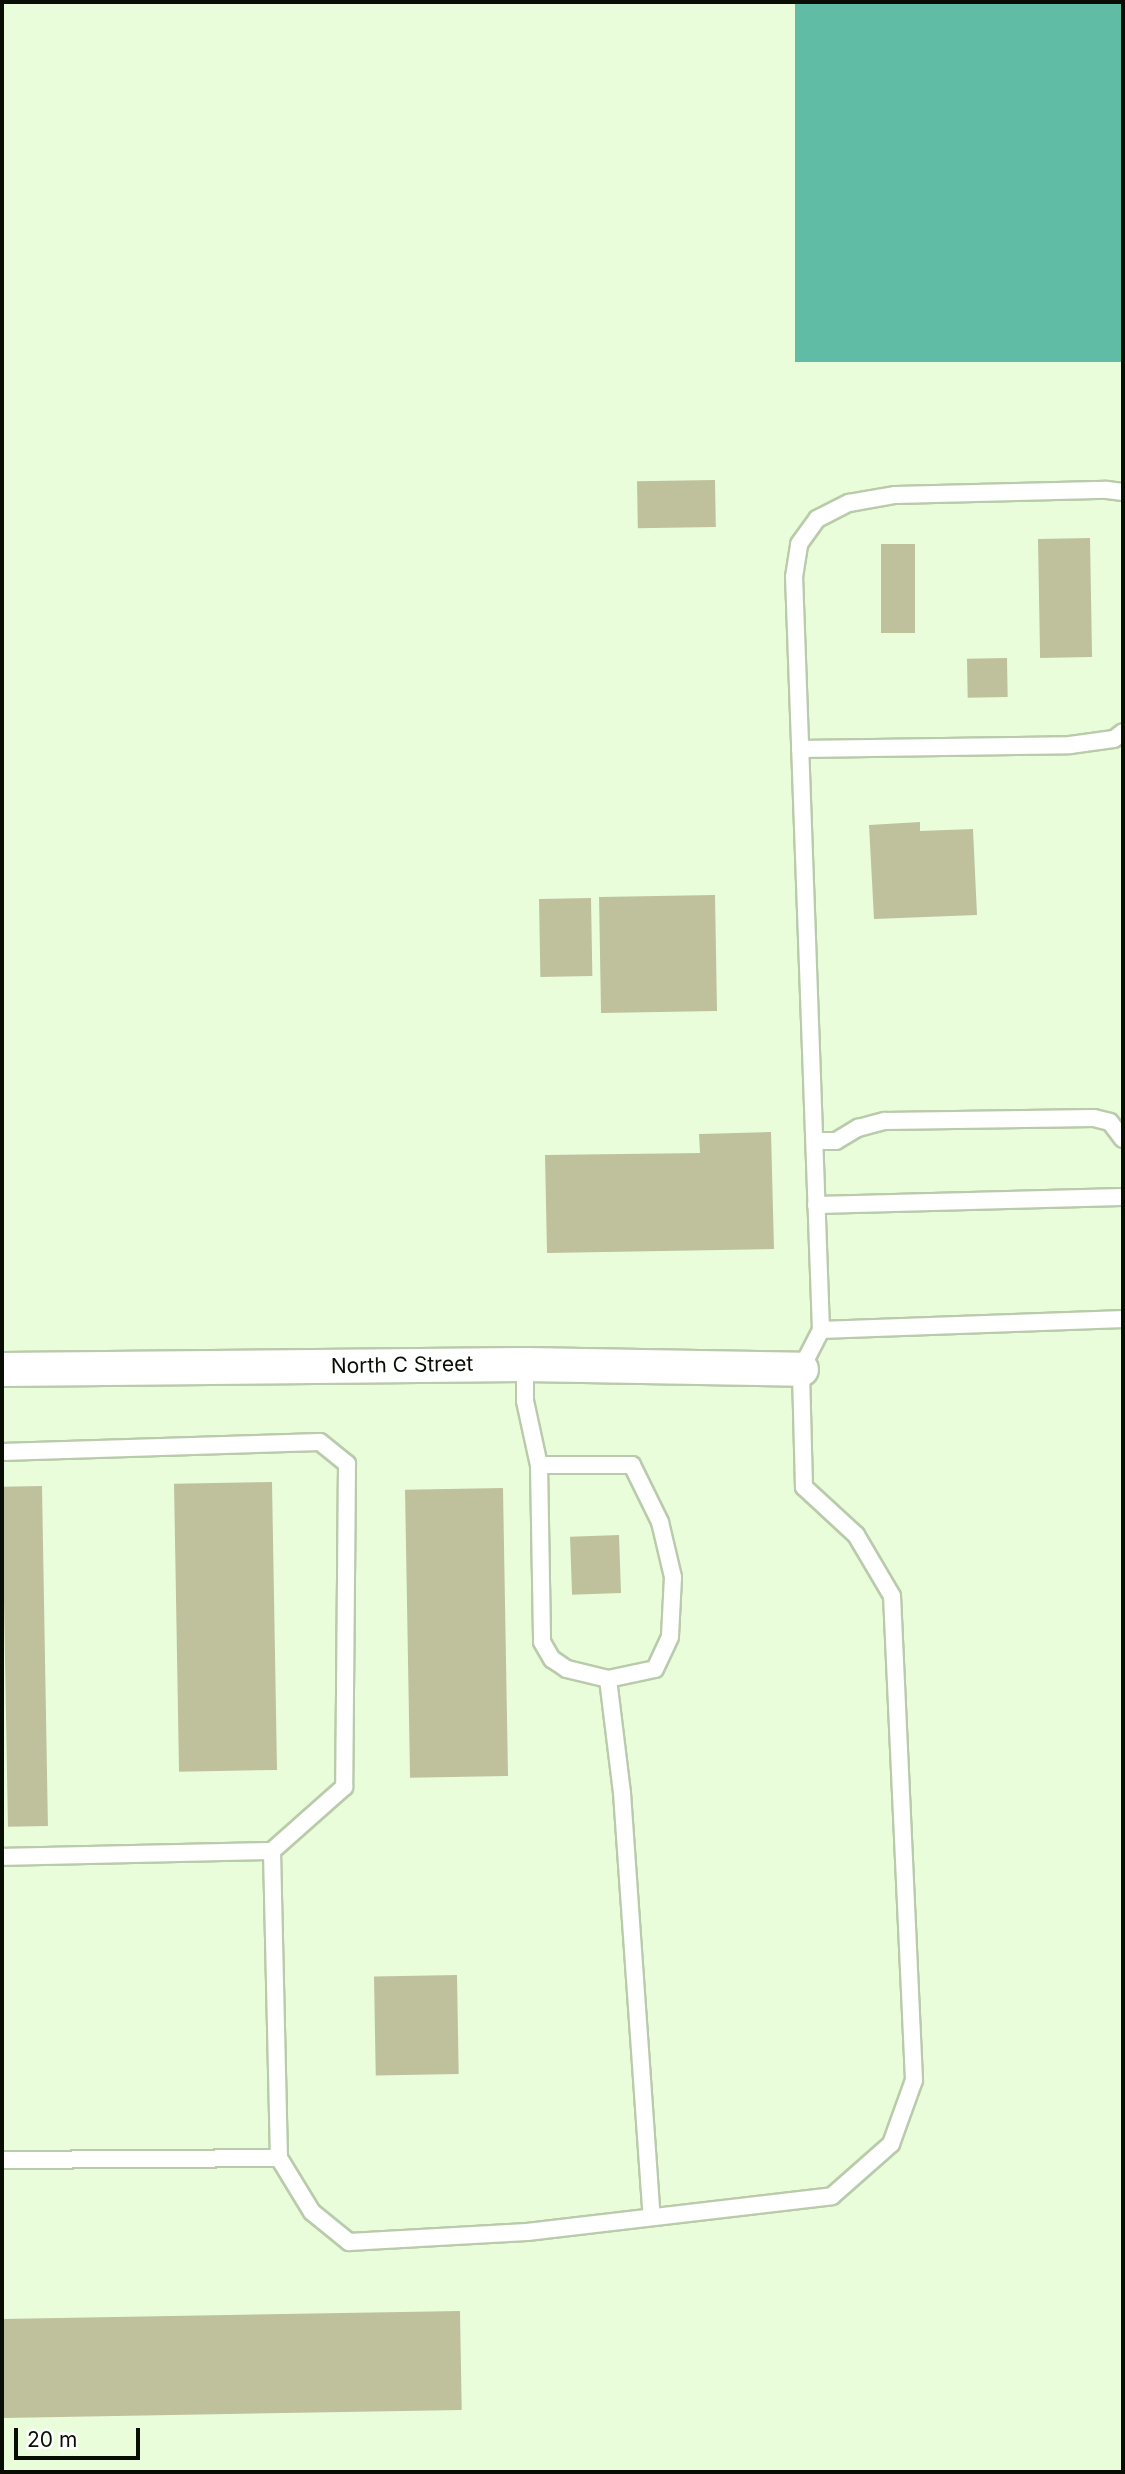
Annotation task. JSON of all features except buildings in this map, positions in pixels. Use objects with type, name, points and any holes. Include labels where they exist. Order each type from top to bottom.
[{"type":"street","name":"North C Street","points":[[2,1369],[525,1364],[802,1369]]},
{"type":"lane","points":[[272,1851],[279,2158],[312,2212],[349,2242],[527,2232],[832,2196],[891,2144],[914,2080],[892,1596],[856,1535],[804,1487],[802,1369],[821,1330],[794,577],[799,544],[817,519],[849,503],[895,495],[1107,489],[1123,492]]},
{"type":"lane","points":[[800,749],[1070,745],[1114,739],[1123,732]]},
{"type":"lane","points":[[815,1141],[836,1141],[859,1128],[885,1121],[1094,1118],[1110,1122],[1123,1139]]},
{"type":"lane","points":[[816,1205],[1123,1198]]},
{"type":"lane","points":[[821,1330],[1123,1319]]},
{"type":"lane","points":[[525,1364],[525,1401],[539,1465],[542,1642],[552,1659],[567,1669],[608,1679],[654,1669],[670,1637],[673,1577],[660,1522],[632,1465],[539,1465]]},
{"type":"lane","points":[[2,1452],[320,1442],[347,1464],[344,1787],[272,1851],[2,1857]]},
{"type":"lane","points":[[608,1679],[622,1793],[652,2217]]},
{"type":"lane","points":[[2,2160],[279,2158]]},
{"type":"water","points":[[795,2],[1123,2],[1123,362],[795,362]]}]
